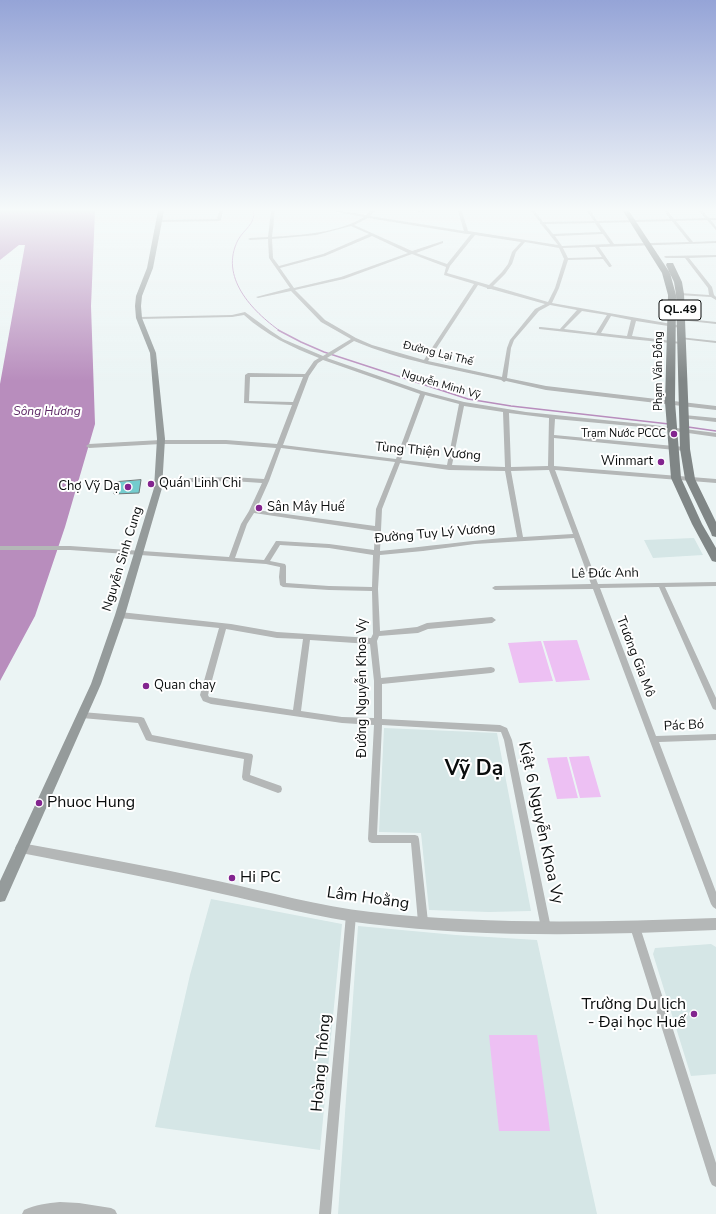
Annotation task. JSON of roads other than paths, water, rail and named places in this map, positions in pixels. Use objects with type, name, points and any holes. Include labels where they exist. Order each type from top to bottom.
[{"type":"main road","name":"Nguyễn Sinh Cung","points":[[0,896],[96,684],[120,615],[159,481],[161,442],[153,353],[139,318],[138,306],[150,268]]},
{"type":"main road","name":"Phạm Văn Đồng","points":[[664,268],[672,295],[670,342],[672,367],[670,402],[676,478],[693,517],[716,558]]},
{"type":"main road","name":"Phạm Văn Đồng","points":[[671,268],[678,282],[680,294],[685,449],[690,479],[713,523],[716,532]]},
{"type":"street","name":"Đường Lại Thế","points":[[277,268],[293,290],[323,321],[354,339],[370,346],[424,362],[504,380],[553,389],[716,408]]},
{"type":"street","points":[[258,297],[349,276],[374,268]]},
{"type":"street","points":[[447,268],[445,274],[489,288],[549,304],[581,308],[671,325],[680,323],[716,323]]},
{"type":"street","points":[[489,288],[508,268]]},
{"type":"street","points":[[504,380],[509,348],[512,340],[537,310],[549,304],[557,288],[563,268]]},
{"type":"street","points":[[680,294],[714,297],[710,288],[694,268]]},
{"type":"street","points":[[424,362],[476,284]]},
{"type":"street","points":[[710,288],[716,288]]},
{"type":"street","points":[[561,330],[581,308]]},
{"type":"street","name":"Nguyễn Minh Vỹ","points":[[139,318],[232,316],[245,313],[261,328],[282,341],[311,354],[325,357],[423,392],[462,404],[552,416],[672,426],[684,425]]},
{"type":"street","points":[[598,334],[610,314]]},
{"type":"street","points":[[629,338],[634,319]]},
{"type":"street","points":[[541,328],[670,342],[716,342]]},
{"type":"street","points":[[231,560],[244,524],[252,512],[266,481],[306,376],[311,367],[333,351],[354,339]]},
{"type":"street","points":[[295,404],[246,402],[248,375],[306,376]]},
{"type":"street","name":"Đường Nguyễn Khoa Vy","points":[[423,392],[379,509],[375,589],[378,723],[372,839],[415,838],[423,922]]},
{"type":"street","points":[[449,468],[462,404]]},
{"type":"street","points":[[506,410],[508,469],[520,539]]},
{"type":"street","name":"Trương Gia Mô","points":[[552,416],[551,468],[716,904]]},
{"type":"street","points":[[684,425],[716,420]]},
{"type":"street","points":[[684,425],[716,434]]},
{"type":"street","points":[[552,436],[685,449]]},
{"type":"street","name":"Tùng Thiện Vương","points":[[90,446],[161,442],[226,442],[279,446],[449,468],[551,468],[716,481]]},
{"type":"street","points":[[159,481],[232,479],[266,481]]},
{"type":"street","points":[[252,512],[378,529]]},
{"type":"street","name":"Đường Tuy Lý Vương","points":[[266,562],[278,543],[329,546],[377,553],[475,542],[576,536]]},
{"type":"street","points":[[0,548],[70,548],[266,562],[283,566],[283,585],[375,589]]},
{"type":"street","name":"Lê Đức Anh","points":[[495,588],[716,584]]},
{"type":"street","points":[[661,586],[716,707]]},
{"type":"street","points":[[120,615],[223,626],[277,635],[307,637],[375,637],[418,630],[427,626],[492,620]]},
{"type":"street","points":[[223,626],[204,695],[206,698],[211,701],[297,712],[342,720],[378,723]]},
{"type":"street","points":[[297,712],[307,637]]},
{"type":"street","points":[[378,681],[491,670]]},
{"type":"street","points":[[82,715],[141,720],[149,738],[250,756],[246,777],[278,789]]},
{"type":"street","name":"Kiệt 6 Nguyễn Khoa Vy","points":[[378,723],[500,728],[505,731],[546,928]]},
{"type":"street","name":"Pác Bó","points":[[653,739],[716,737]]},
{"type":"street","name":"Lâm Hoằng","points":[[21,848],[163,875],[370,918],[546,928],[716,924]]},
{"type":"street","name":"Hoàng Thông","points":[[325,1214],[351,915]]},
{"type":"street","points":[[635,927],[716,1181]]},
{"type":"street","points":[[28,1214],[48,1208],[61,1207],[111,1214]]},
{"type":"water","name":"Sông Hương","points":[[21,268],[93,268],[91,306],[95,424],[65,527],[35,616],[0,681],[0,384]]},
{"type":"waterway","points":[[233,268],[241,292],[249,303],[259,314],[280,331]]},
{"type":"waterway","points":[[278,330],[324,352],[468,399],[511,406],[669,424]]},
{"type":"waterway","points":[[688,427],[716,431]]},
{"type":"place","name":"Trạm Nước PCCC","points":[[674,434]]},
{"type":"place","name":"Winmart","points":[[661,462]]},
{"type":"place","name":"Quán Linh Chi","points":[[151,484]]},
{"type":"place","name":"Chợ Vỹ Dạ","points":[[128,487]]},
{"type":"place","name":"Sân Mây Huế","points":[[259,508]]},
{"type":"place","name":"Quan chay","points":[[146,686]]},
{"type":"place","name":"Phuoc Hung","points":[[39,803]]},
{"type":"place","name":"Hi PC","points":[[232,878]]},
{"type":"place","name":"Trường Du lịch - Đại học Huế","points":[[694,1014]]},
{"type":"district","name":"Vỹ Dạ","points":[[474,770]]}]
